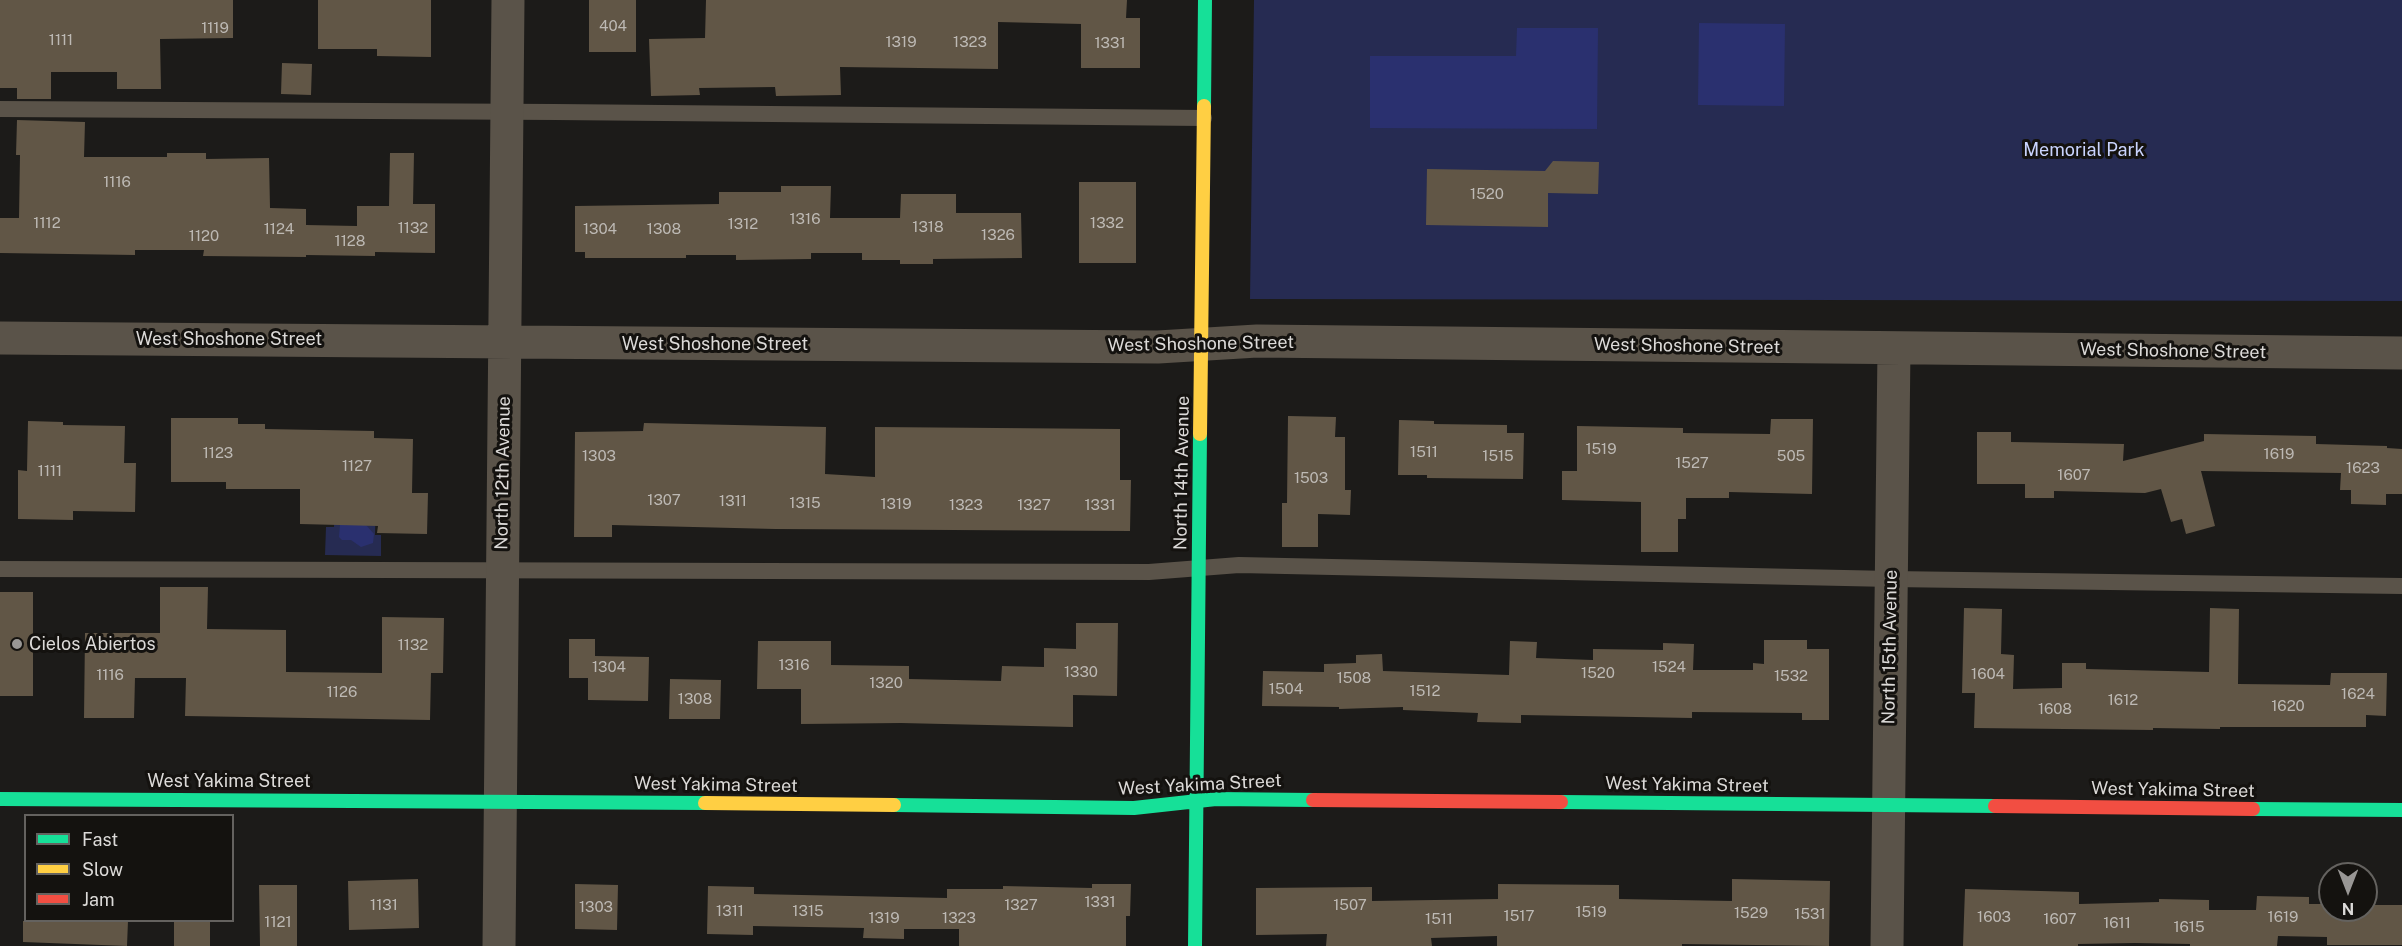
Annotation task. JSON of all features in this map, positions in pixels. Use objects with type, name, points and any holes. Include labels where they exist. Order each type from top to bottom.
[{"type":"street","name":"North 12th Avenue","points":[[499,946],[508,0]]},
{"type":"street","name":"North 14th Avenue","points":[[1195,946],[1205,0]]},
{"type":"street","name":"West Shoshone Street","points":[[0,338],[1158,347],[1257,341],[2402,353]]},
{"type":"street","name":"North 15th Avenue","points":[[1887,946],[1894,348]]},
{"type":"street","name":"West Yakima Street","points":[[0,799],[500,800],[1134,808],[1196,801],[1253,799],[2402,810]]},
{"type":"lane","points":[[0,110],[1204,118]]},
{"type":"lane","points":[[0,569],[1149,572],[1239,565],[1891,579],[2402,586]]},
{"type":"green space","name":"Memorial Park","points":[[1254,0],[2402,0],[2402,301],[1250,299]]},
{"type":"green space","points":[[335,495],[376,496],[375,535],[381,535],[381,556],[325,555],[326,527],[334,527]]},
{"type":"shaded area","points":[[1699,23],[1785,24],[1784,106],[1698,105]]},
{"type":"shaded area","points":[[1517,28],[1598,28],[1597,129],[1370,128],[1370,56],[1516,56]]},
{"type":"shaded area","points":[[340,525],[366,525],[374,534],[373,543],[361,547],[351,540],[342,540],[339,537]]},
{"type":"building","points":[[0,0],[233,0],[233,38],[160,39],[161,89],[117,89],[117,72],[51,72],[51,99],[17,99],[17,88],[0,88]]},
{"type":"building","points":[[318,0],[431,0],[431,57],[377,56],[377,49],[318,49]]},
{"type":"building","points":[[589,0],[636,0],[636,52],[589,52]]},
{"type":"building","points":[[706,0],[1127,0],[1126,18],[1140,18],[1140,68],[1081,68],[1081,24],[998,22],[998,69],[840,67],[841,95],[776,96],[775,87],[699,88],[700,95],[651,96],[649,39],[705,38]]},
{"type":"building","points":[[282,63],[312,64],[311,95],[281,94]]},
{"type":"building","points":[[17,120],[85,122],[84,157],[167,157],[167,153],[206,153],[206,159],[269,158],[270,208],[306,209],[306,225],[357,226],[357,206],[389,206],[390,153],[414,153],[413,204],[435,204],[435,253],[375,252],[375,256],[306,255],[306,257],[203,256],[204,250],[135,250],[135,255],[0,253],[0,218],[19,218],[20,155],[16,155]]},
{"type":"building","points":[[1553,161],[1599,162],[1598,194],[1548,193],[1548,227],[1426,225],[1427,169],[1545,171]]},
{"type":"building","points":[[1079,182],[1136,182],[1136,263],[1079,263]]},
{"type":"building","points":[[781,186],[831,186],[830,218],[900,218],[901,194],[956,194],[956,213],[1021,213],[1022,258],[933,259],[933,264],[900,264],[900,260],[862,260],[862,253],[811,253],[811,259],[736,260],[736,255],[686,255],[686,258],[585,258],[585,252],[575,252],[575,206],[719,204],[719,192],[781,192]]},
{"type":"building","points":[[1288,416],[1336,417],[1335,437],[1345,437],[1345,490],[1351,490],[1350,515],[1318,514],[1318,547],[1282,547],[1282,503],[1287,503]]},
{"type":"building","points":[[171,418],[238,418],[238,424],[265,424],[265,429],[374,431],[374,438],[413,439],[412,493],[428,493],[427,534],[377,533],[378,526],[300,524],[300,489],[226,489],[226,482],[171,482]]},
{"type":"building","points":[[1771,419],[1813,419],[1812,494],[1729,492],[1729,498],[1686,498],[1686,519],[1678,519],[1678,552],[1641,552],[1641,502],[1562,500],[1562,471],[1577,471],[1577,426],[1683,428],[1683,433],[1770,434]]},
{"type":"building","points":[[1399,420],[1434,421],[1434,424],[1507,425],[1507,433],[1524,433],[1523,479],[1427,478],[1427,475],[1398,475]]},
{"type":"building","points":[[28,421],[63,422],[63,425],[125,426],[124,463],[136,463],[135,512],[73,511],[73,520],[18,519],[18,470],[27,471]]},
{"type":"building","points":[[644,423],[826,427],[825,474],[875,477],[875,427],[1120,429],[1120,480],[1131,480],[1130,531],[775,529],[612,525],[612,537],[574,537],[575,432],[643,431]]},
{"type":"building","points":[[1977,432],[2011,432],[2011,442],[2124,444],[2123,461],[2204,441],[2204,434],[2316,436],[2316,444],[2387,446],[2387,448],[2402,449],[2402,494],[2386,494],[2386,505],[2351,504],[2351,490],[2340,490],[2341,473],[2201,471],[2215,526],[2186,534],[2182,519],[2171,522],[2161,489],[2145,493],[2054,491],[2054,498],[2025,498],[2025,484],[1977,484]]},
{"type":"building","points":[[160,587],[208,587],[207,629],[286,630],[286,672],[382,673],[382,617],[444,618],[443,673],[431,673],[430,720],[185,716],[186,678],[135,678],[134,718],[84,718],[85,633],[160,633]]},
{"type":"building","name":"Cielos Abiertos","points":[[0,592],[33,592],[33,696],[0,696]]},
{"type":"building","points":[[1964,608],[2002,609],[2001,654],[2014,655],[2013,689],[2062,688],[2062,663],[2086,663],[2086,669],[2209,672],[2210,608],[2239,609],[2238,684],[2330,685],[2331,673],[2387,673],[2386,716],[2366,715],[2366,727],[2220,727],[2220,729],[2153,728],[2153,730],[1974,728],[1975,693],[1962,693]]},
{"type":"building","points":[[1076,623],[1118,623],[1117,696],[1073,695],[1073,727],[901,723],[801,724],[801,689],[757,689],[758,641],[831,641],[831,665],[909,666],[909,679],[1001,681],[1002,666],[1044,667],[1044,648],[1076,649]]},
{"type":"building","points":[[569,639],[595,639],[595,656],[649,657],[648,701],[588,700],[588,678],[569,678]]},
{"type":"building","points":[[1764,640],[1807,640],[1807,649],[1829,649],[1829,720],[1802,720],[1802,713],[1692,712],[1692,718],[1521,715],[1521,723],[1477,722],[1478,713],[1403,710],[1403,707],[1339,709],[1339,707],[1262,706],[1263,671],[1324,672],[1324,664],[1356,663],[1356,655],[1382,654],[1383,671],[1509,675],[1510,641],[1537,642],[1536,658],[1593,660],[1593,649],[1663,650],[1663,643],[1694,644],[1693,670],[1753,670],[1753,663],[1764,664]]},
{"type":"building","points":[[670,679],[721,680],[720,719],[669,719]]},
{"type":"building","points":[[418,879],[419,928],[349,930],[348,881]]},
{"type":"building","points":[[1732,879],[1830,881],[1829,946],[1682,944],[1682,946],[1497,946],[1497,936],[1431,938],[1432,946],[1326,946],[1327,934],[1256,935],[1256,888],[1372,887],[1372,901],[1498,899],[1498,884],[1619,885],[1619,899],[1732,901]]},
{"type":"building","points":[[575,884],[618,885],[617,930],[575,929]]},
{"type":"building","points":[[1092,884],[1131,884],[1130,916],[1126,916],[1126,946],[959,946],[959,929],[904,929],[904,939],[863,938],[864,928],[753,926],[753,935],[707,934],[708,886],[754,887],[754,894],[947,898],[947,889],[1003,889],[1003,886],[1092,888]]},
{"type":"building","points":[[259,885],[297,885],[297,946],[260,946]]},
{"type":"building","points":[[1965,889],[2079,892],[2079,904],[2159,902],[2159,899],[2209,900],[2209,910],[2256,910],[2257,896],[2309,897],[2309,904],[2318,904],[2318,922],[2378,922],[2378,905],[2402,905],[2402,945],[2327,945],[2327,937],[2278,936],[2277,946],[2190,946],[2190,944],[2135,943],[2078,944],[2078,946],[1963,946]]},
{"type":"building","points":[[23,921],[128,922],[127,946],[23,942]]},
{"type":"building","points":[[174,922],[210,922],[210,946],[174,946]]},
{"type":"traffic: fast","points":[[1204,106],[1205,0]]},
{"type":"traffic: fast","points":[[1195,946],[1200,434]]},
{"type":"traffic: fast","points":[[0,799],[705,803]]},
{"type":"traffic: fast","points":[[894,805],[1134,808],[1216,799],[1313,800]]},
{"type":"traffic: fast","points":[[1561,802],[1995,806]]},
{"type":"traffic: fast","points":[[2253,809],[2402,810]]},
{"type":"traffic: slow","points":[[1200,434],[1204,106]]},
{"type":"traffic: slow","points":[[705,803],[894,805]]},
{"type":"traffic: jam","points":[[1313,800],[1561,802]]},
{"type":"traffic: jam","points":[[1995,806],[2253,809]]},
{"type":"place","name":"Cielos Abiertos","points":[[17,644]]}]
